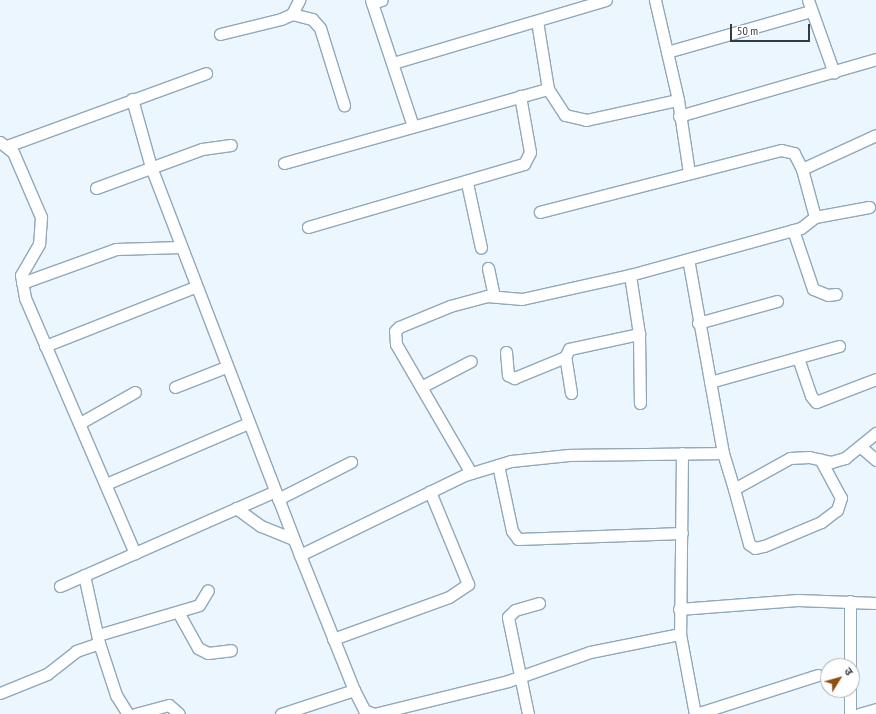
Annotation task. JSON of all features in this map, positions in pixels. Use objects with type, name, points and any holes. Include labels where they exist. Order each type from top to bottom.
[{"type":"street","points":[[292,14],[299,0]]},
{"type":"street","points":[[393,63],[537,21],[588,3],[606,0]]},
{"type":"street","points":[[655,0],[678,100],[679,116],[690,173]]},
{"type":"street","points":[[808,0],[834,73]]},
{"type":"street","points":[[375,1],[413,126]]},
{"type":"street","points":[[667,52],[811,11]]},
{"type":"street","points":[[220,34],[292,14],[312,19],[320,28],[344,105]]},
{"type":"street","points":[[537,21],[548,89],[551,99],[565,115],[586,120],[678,100]]},
{"type":"street","points":[[679,116],[834,73],[876,59]]},
{"type":"street","points":[[135,553],[80,423],[45,346],[22,283],[23,269],[39,244],[42,230],[31,191],[4,144],[206,73]]},
{"type":"street","points":[[284,163],[548,89]]},
{"type":"street","points":[[308,227],[517,168],[529,159],[520,96]]},
{"type":"street","points":[[132,99],[150,167],[195,287],[300,555],[354,690],[364,710],[374,714],[519,677],[590,652],[680,634]]},
{"type":"street","points":[[802,169],[876,135]]},
{"type":"street","points":[[96,188],[202,149],[231,145]]},
{"type":"street","points":[[464,476],[421,387],[396,344],[395,331],[405,322],[450,306],[494,296],[522,299],[630,275],[792,230],[812,222],[815,217],[802,169],[794,153],[781,150],[540,212]]},
{"type":"street","points":[[467,183],[481,248]]},
{"type":"street","points":[[815,217],[869,207]]},
{"type":"street","points":[[792,230],[813,289],[828,295],[836,294]]},
{"type":"street","points":[[22,283],[116,249],[181,247]]},
{"type":"street","points":[[688,260],[722,453],[734,489],[749,544],[755,548],[764,546],[821,522],[837,510],[841,498],[820,459]]},
{"type":"street","points":[[488,268],[494,296]]},
{"type":"street","points":[[630,275],[638,334],[640,404]]},
{"type":"street","points":[[45,346],[195,287]]},
{"type":"street","points":[[698,323],[777,301]]},
{"type":"street","points":[[506,352],[508,375],[514,378],[564,357],[571,347],[638,334]]},
{"type":"street","points":[[710,382],[839,346]]},
{"type":"street","points":[[564,357],[570,393]]},
{"type":"street","points":[[798,358],[810,394],[821,402],[876,379]]},
{"type":"street","points":[[421,387],[471,361]]},
{"type":"street","points":[[175,387],[226,367]]},
{"type":"street","points":[[80,423],[135,392]]},
{"type":"street","points":[[106,484],[248,423]]},
{"type":"street","points":[[734,489],[790,458],[820,459],[836,462],[861,447],[876,433]]},
{"type":"street","points":[[861,447],[875,459]]},
{"type":"street","points":[[682,453],[682,533],[679,609],[680,634],[695,714],[818,675]]},
{"type":"street","points":[[300,555],[464,476],[498,465],[540,457],[722,453]]},
{"type":"street","points":[[60,586],[236,508],[277,495],[351,462]]},
{"type":"street","points":[[498,465],[512,531],[518,539],[682,533]]},
{"type":"street","points":[[334,639],[449,597],[468,584],[430,492]]},
{"type":"street","points":[[236,508],[261,526],[294,539]]},
{"type":"street","points":[[84,576],[99,639],[116,695],[128,714]]},
{"type":"street","points":[[0,693],[47,674],[76,651],[99,639],[203,602],[208,590]]},
{"type":"street","points":[[679,609],[776,601],[850,601],[876,603]]},
{"type":"street","points":[[850,601],[850,658]]},
{"type":"street","points":[[528,714],[519,677],[508,617],[515,610],[539,603]]},
{"type":"street","points":[[178,612],[198,648],[208,653],[231,650]]},
{"type":"street","points":[[281,714],[354,690]]},
{"type":"street","points":[[850,698],[850,714]]},
{"type":"street","points":[[135,714],[169,705],[179,714]]},
{"type":"street","points":[[859,714],[876,709]]}]
